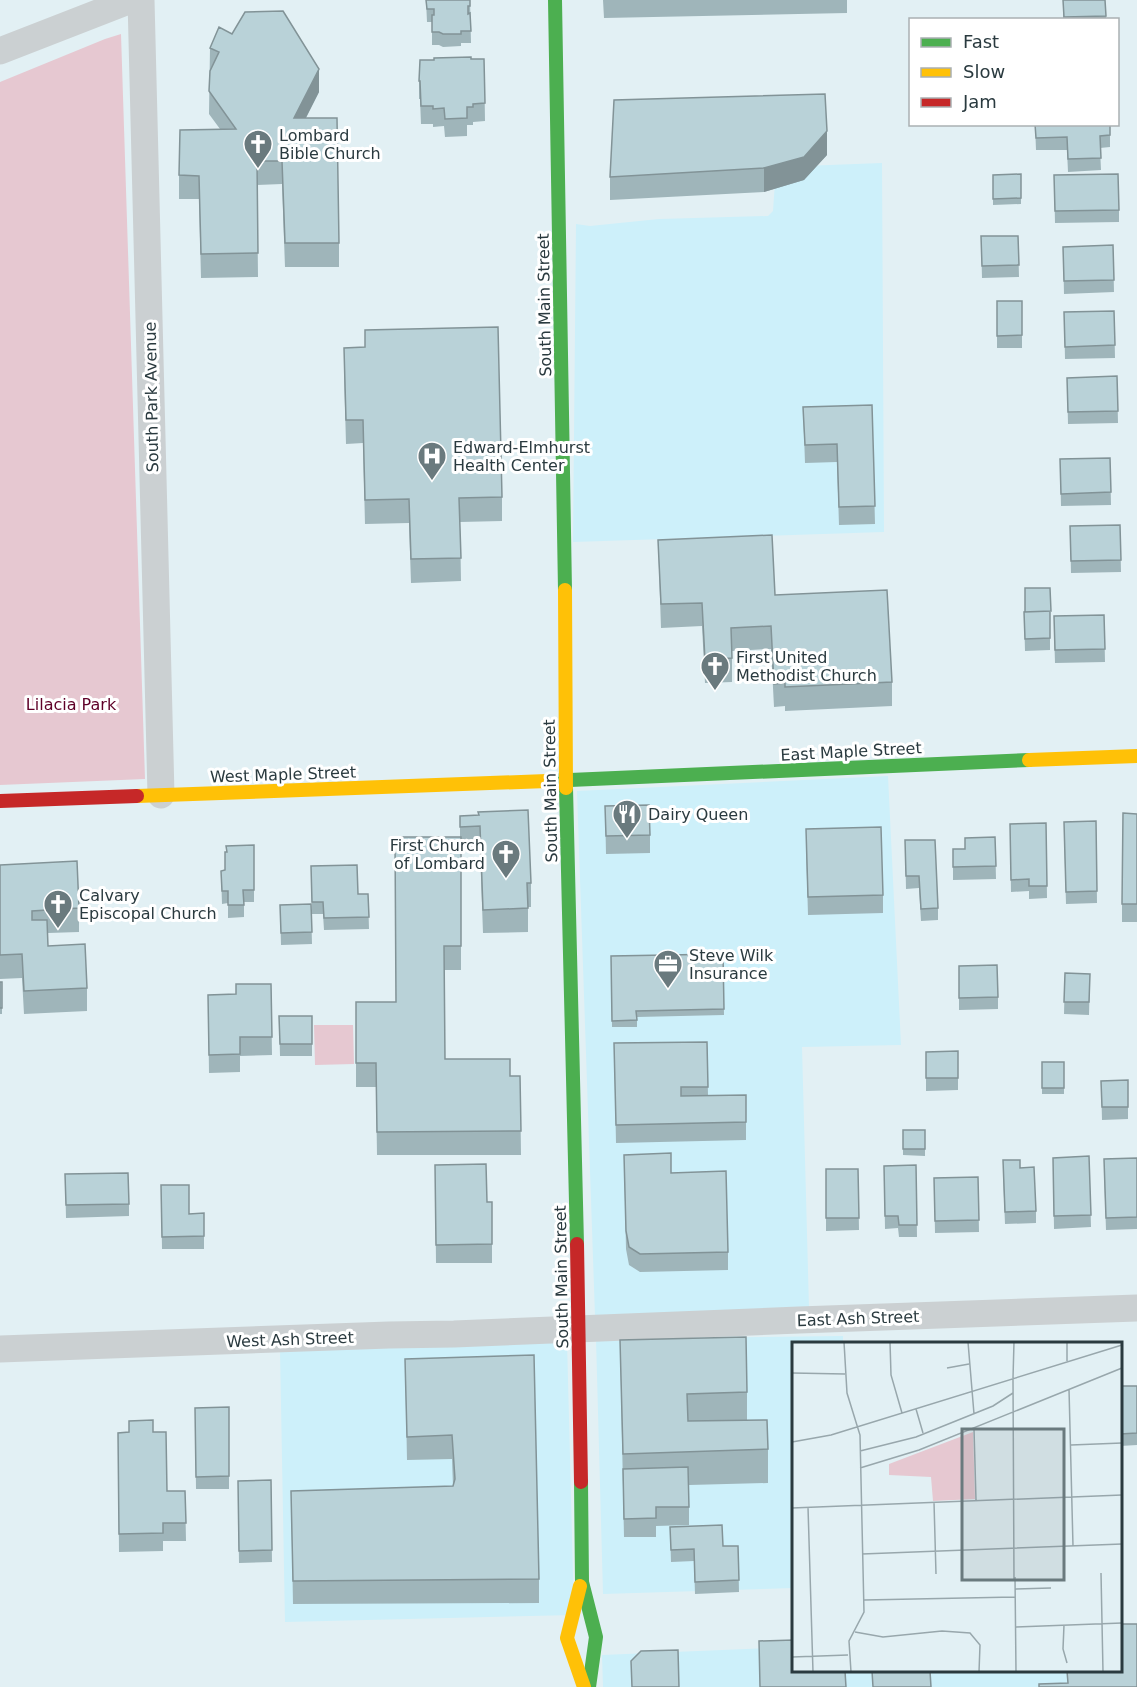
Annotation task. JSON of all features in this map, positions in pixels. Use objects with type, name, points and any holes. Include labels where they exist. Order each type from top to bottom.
[{"type":"main road","name":"South Main Street","points":[[555,0],[566,780],[579,1329],[582,1582],[596,1637],[589,1687]]},
{"type":"main road","name":"East Maple Street","points":[[566,780],[1137,756]]},
{"type":"main road","name":"West Maple Street","points":[[0,801],[566,780]]},
{"type":"main road","name":"South Main Street","points":[[582,1582],[567,1638],[584,1687]]},
{"type":"street","points":[[0,51],[131,0]]},
{"type":"street","name":"South Park Avenue","points":[[141,0],[161,795]]},
{"type":"street","name":"East Ash Street","points":[[579,1329],[1137,1308]]},
{"type":"street","name":"West Ash Street","points":[[0,1349],[579,1329]]},
{"type":"shaded area","points":[[882,163],[884,532],[573,542],[576,224],[590,226],[659,219],[768,216],[773,211],[776,167]]},
{"type":"shaded area","points":[[888,776],[901,1045],[802,1047],[809,1308],[595,1316],[577,791]]},
{"type":"shaded area","points":[[843,1336],[843,1342],[792,1342],[792,1588],[603,1594],[596,1339]]},
{"type":"shaded area","points":[[567,1340],[574,1615],[285,1622],[280,1350]]},
{"type":"shaded area","points":[[792,1647],[792,1672],[1122,1672],[1137,1687],[603,1687],[602,1655]]},
{"type":"green space","name":"Lilacia Park","points":[[121,34],[145,779],[0,785],[0,82]]},
{"type":"green space","points":[[314,1025],[353,1025],[354,1064],[315,1065]]},
{"type":"building","points":[[426,0],[470,0],[468,14],[470,13],[471,31],[461,31],[461,34],[432,32],[434,9],[427,9]]},
{"type":"building","points":[[1063,0],[1105,0],[1106,16],[1064,17]]},
{"type":"building","name":"Lombard Bible Church","points":[[283,11],[319,69],[294,118],[337,118],[339,243],[285,243],[282,161],[257,161],[258,253],[201,254],[199,176],[179,175],[180,130],[236,129],[209,91],[210,71],[219,52],[210,48],[219,27],[232,34],[245,12]]},
{"type":"building","points":[[471,57],[471,59],[484,59],[485,103],[467,107],[467,118],[445,119],[444,108],[433,109],[433,106],[421,106],[420,60]]},
{"type":"building","points":[[825,94],[827,131],[804,157],[764,168],[610,177],[614,100]]},
{"type":"building","points":[[1035,126],[1110,126],[1110,135],[1100,136],[1101,158],[1068,159],[1067,137],[1036,138]]},
{"type":"building","points":[[1021,174],[1021,198],[993,199],[993,175]]},
{"type":"building","points":[[1118,174],[1119,210],[1055,211],[1054,175]]},
{"type":"building","points":[[981,236],[1018,236],[1019,265],[982,266]]},
{"type":"building","points":[[1113,245],[1114,280],[1064,281],[1063,247]]},
{"type":"building","points":[[997,301],[1022,301],[1022,335],[997,336]]},
{"type":"building","points":[[1114,311],[1115,345],[1065,347],[1064,312]]},
{"type":"building","name":"Edward-Elmhurst Health Center","points":[[498,327],[502,497],[459,498],[461,558],[411,559],[409,499],[365,500],[363,420],[346,420],[344,348],[365,347],[365,330]]},
{"type":"building","points":[[1117,376],[1118,411],[1068,412],[1067,378]]},
{"type":"building","points":[[872,405],[875,506],[839,507],[837,444],[805,445],[803,407]]},
{"type":"building","points":[[1110,458],[1111,492],[1061,494],[1060,459]]},
{"type":"building","points":[[1120,525],[1121,560],[1071,561],[1070,526]]},
{"type":"building","points":[[772,535],[775,595],[887,590],[892,682],[785,687],[785,683],[774,684],[771,626],[731,628],[732,658],[705,660],[702,603],[661,604],[658,540]]},
{"type":"building","points":[[1025,588],[1050,588],[1051,611],[1025,612]]},
{"type":"building","points":[[1050,611],[1050,638],[1025,639],[1024,612]]},
{"type":"building","points":[[1104,615],[1105,649],[1055,650],[1054,616]]},
{"type":"building","points":[[649,805],[650,835],[606,836],[605,806]]},
{"type":"building","name":"First Church of Lombard","points":[[528,810],[531,883],[527,883],[528,908],[483,910],[480,826],[460,827],[460,816],[479,815],[478,812]]},
{"type":"building","points":[[1123,813],[1137,814],[1137,904],[1122,904]]},
{"type":"building","points":[[1096,821],[1097,891],[1066,892],[1064,822]]},
{"type":"building","points":[[1046,823],[1047,886],[1029,886],[1029,879],[1011,880],[1010,824]]},
{"type":"building","points":[[881,827],[883,895],[808,897],[806,829]]},
{"type":"building","points":[[395,837],[461,837],[461,946],[444,946],[445,1059],[510,1059],[510,1076],[520,1076],[521,1131],[377,1132],[376,1063],[356,1063],[356,1002],[396,1002]]},
{"type":"building","points":[[995,837],[996,866],[953,867],[953,849],[965,849],[965,838]]},
{"type":"building","points":[[905,840],[935,840],[938,908],[921,909],[919,876],[906,876]]},
{"type":"building","points":[[254,845],[254,890],[243,890],[244,905],[228,905],[228,891],[222,891],[221,871],[225,870],[226,846]]},
{"type":"building","points":[[77,861],[79,908],[32,911],[32,920],[47,920],[48,946],[85,944],[87,988],[24,991],[22,954],[0,955],[0,865]]},
{"type":"building","points":[[357,865],[358,894],[368,894],[369,917],[324,918],[323,902],[312,902],[311,866]]},
{"type":"building","points":[[311,904],[312,932],[281,933],[280,905]]},
{"type":"building","name":"Steve Wilk Insurance","points":[[723,954],[724,1009],[636,1011],[637,1020],[612,1021],[611,956]]},
{"type":"building","points":[[997,965],[998,997],[959,998],[959,966]]},
{"type":"building","points":[[1065,973],[1090,974],[1089,1002],[1064,1002]]},
{"type":"building","points":[[0,982],[2,982],[2,1008],[0,1008]]},
{"type":"building","points":[[236,984],[271,984],[272,1037],[240,1037],[240,1054],[209,1055],[208,995],[236,994]]},
{"type":"building","points":[[279,1016],[312,1016],[312,1044],[280,1044]]},
{"type":"building","points":[[707,1042],[708,1087],[681,1087],[681,1096],[746,1095],[746,1122],[616,1125],[614,1043]]},
{"type":"building","points":[[958,1051],[958,1078],[926,1078],[926,1052]]},
{"type":"building","points":[[1042,1062],[1064,1062],[1064,1088],[1042,1088]]},
{"type":"building","points":[[1128,1080],[1128,1107],[1102,1107],[1101,1081]]},
{"type":"building","points":[[903,1130],[925,1130],[925,1149],[903,1149]]},
{"type":"building","points":[[671,1153],[671,1173],[726,1171],[728,1252],[640,1254],[629,1247],[626,1231],[624,1155]]},
{"type":"building","points":[[1089,1156],[1091,1215],[1054,1216],[1053,1158]]},
{"type":"building","points":[[1137,1158],[1137,1217],[1106,1218],[1104,1159]]},
{"type":"building","points":[[1003,1160],[1020,1160],[1020,1168],[1034,1167],[1036,1211],[1005,1212]]},
{"type":"building","points":[[486,1164],[487,1202],[492,1202],[492,1244],[436,1245],[435,1165]]},
{"type":"building","points":[[916,1165],[917,1225],[899,1225],[898,1216],[885,1216],[884,1166]]},
{"type":"building","points":[[826,1169],[858,1169],[859,1218],[826,1218]]},
{"type":"building","points":[[128,1173],[129,1204],[66,1205],[65,1174]]},
{"type":"building","points":[[978,1177],[979,1220],[935,1221],[934,1178]]},
{"type":"building","points":[[161,1185],[189,1185],[189,1214],[204,1213],[204,1236],[162,1237]]},
{"type":"building","points":[[746,1337],[747,1392],[687,1394],[688,1421],[767,1420],[768,1449],[623,1454],[620,1340]]},
{"type":"building","points":[[534,1355],[539,1579],[293,1581],[291,1491],[453,1486],[455,1479],[452,1435],[407,1437],[405,1359]]},
{"type":"building","points":[[1122,1386],[1137,1386],[1137,1433],[1122,1434]]},
{"type":"building","points":[[229,1407],[229,1476],[196,1477],[195,1408]]},
{"type":"building","points":[[153,1420],[153,1432],[166,1432],[167,1491],[185,1491],[186,1523],[163,1523],[163,1533],[119,1534],[118,1433],[129,1432],[129,1421]]},
{"type":"building","points":[[688,1467],[689,1507],[656,1507],[656,1518],[624,1519],[623,1469]]},
{"type":"building","points":[[271,1480],[272,1550],[239,1551],[238,1481]]},
{"type":"building","points":[[722,1525],[723,1546],[738,1546],[739,1580],[695,1582],[694,1549],[671,1550],[670,1527]]},
{"type":"building","points":[[1122,1624],[1137,1624],[1137,1687],[1039,1687],[1039,1684],[1068,1683],[1067,1672],[1122,1672]]},
{"type":"building","points":[[792,1640],[792,1672],[845,1672],[846,1687],[760,1687],[759,1641]]},
{"type":"building","points":[[678,1650],[679,1687],[632,1687],[631,1661],[641,1651]]},
{"type":"building","points":[[872,1672],[930,1672],[931,1687],[873,1687]]},
{"type":"traffic: fast","points":[[555,0],[565,590]]},
{"type":"traffic: fast","points":[[547,781],[1029,760]]},
{"type":"traffic: fast","points":[[566,788],[577,1244]]},
{"type":"traffic: fast","points":[[581,1482],[582,1582],[596,1637],[589,1687]]},
{"type":"traffic: slow","points":[[565,590],[566,788]]},
{"type":"traffic: slow","points":[[1029,760],[1137,756]]},
{"type":"traffic: slow","points":[[137,796],[547,781]]},
{"type":"traffic: slow","points":[[580,1586],[567,1638],[584,1687]]},
{"type":"traffic: jam","points":[[0,801],[137,796]]},
{"type":"traffic: jam","points":[[577,1244],[581,1482]]},
{"type":"place","name":"Lombard Bible Church","points":[[258,170]]},
{"type":"place","name":"Edward-Elmhurst Health Center","points":[[432,482]]},
{"type":"place","name":"First United Methodist Church","points":[[715,692]]},
{"type":"place","name":"Dairy Queen","points":[[627,840]]},
{"type":"place","name":"First Church of Lombard","points":[[506,880]]},
{"type":"place","name":"Calvary Episcopal Church","points":[[58,930]]},
{"type":"place","name":"Steve Wilk Insurance","points":[[668,990]]}]
